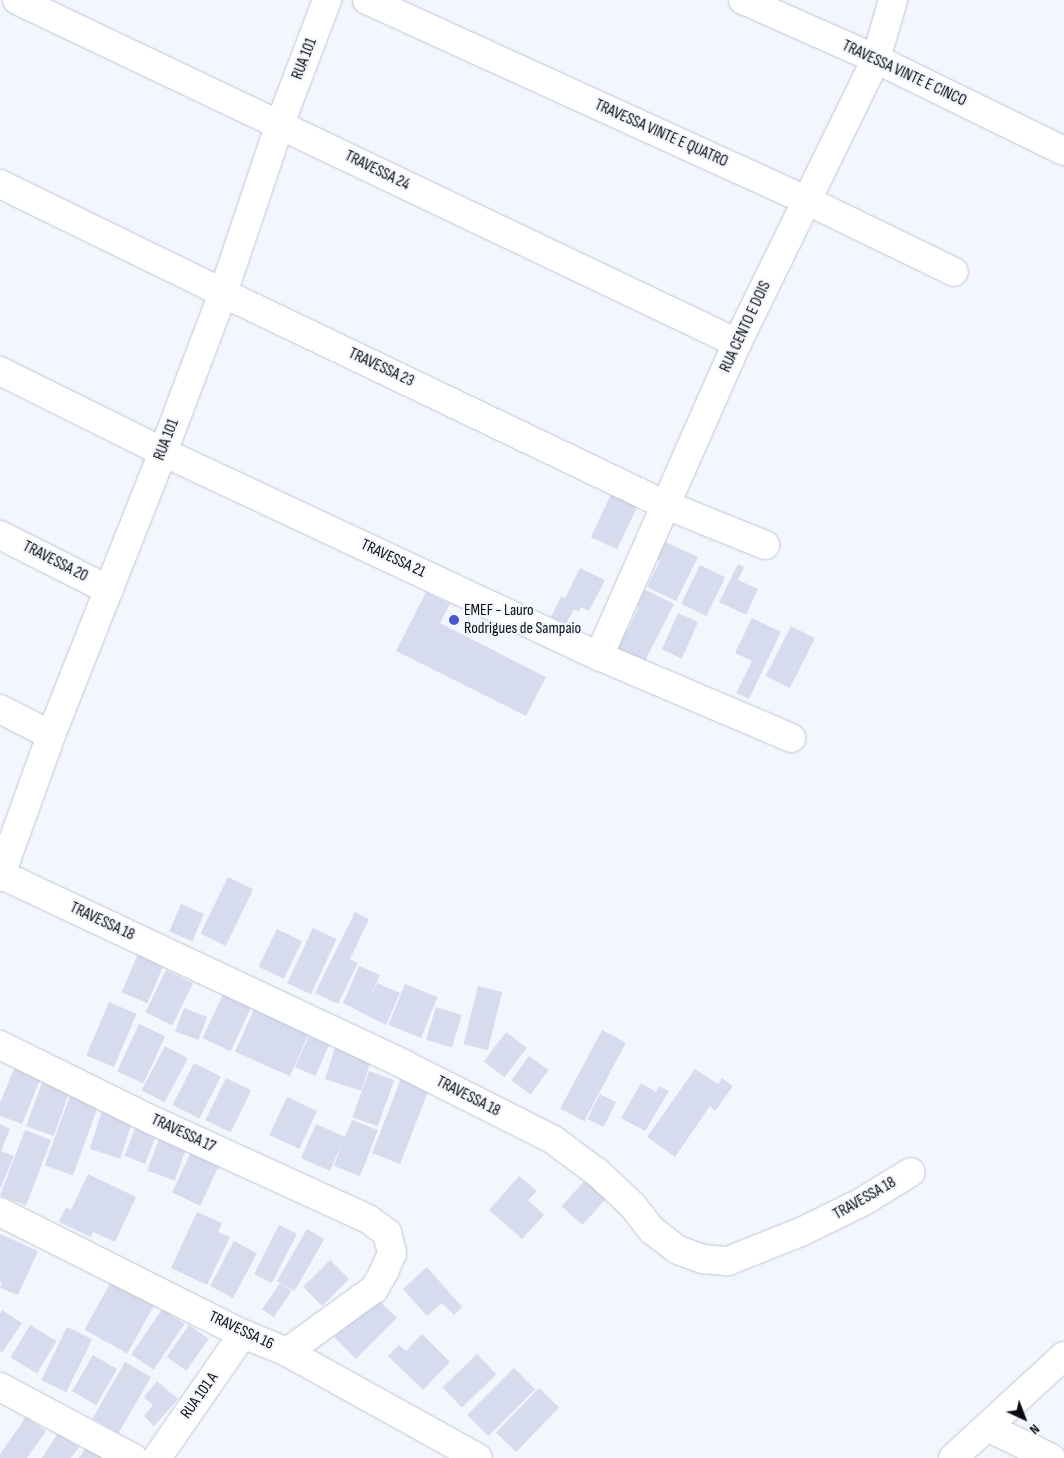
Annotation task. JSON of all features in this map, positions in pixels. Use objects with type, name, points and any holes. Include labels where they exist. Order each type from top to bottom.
[{"type":"street","name":"TRAVESSA 24","points":[[17,0],[736,343]]},
{"type":"street","name":"RUA 101","points":[[0,875],[50,734],[109,590],[223,293],[280,124],[327,0]]},
{"type":"street","name":"TRAVESSA VINTE E QUATRO","points":[[367,0],[808,201],[954,272]]},
{"type":"street","name":"TRAVESSA VINTE E CINCO","points":[[743,0],[876,59],[1064,151]]},
{"type":"street","name":"RUA CENTO E DOIS","points":[[599,656],[736,343],[808,201],[876,59],[893,0]]},
{"type":"street","name":"TRAVESSA 23","points":[[0,184],[666,505],[765,545]]},
{"type":"street","name":"TRAVESSA 21","points":[[0,371],[163,452],[599,656],[791,738]]},
{"type":"street","name":"TRAVESSA 20","points":[[0,535],[109,590]]},
{"type":"street","points":[[0,709],[50,734]]},
{"type":"street","name":"TRAVESSA 18","points":[[0,875],[405,1065],[552,1139],[605,1180],[633,1206],[652,1230],[678,1250],[703,1259],[728,1260],[803,1231],[862,1202],[911,1172]]},
{"type":"street","name":"TRAVESSA 17","points":[[0,1045],[154,1121],[368,1219],[388,1233],[392,1253],[374,1289],[288,1352]]},
{"type":"street","name":"TRAVESSA 16","points":[[0,1212],[243,1334],[288,1352],[478,1458]]},
{"type":"street","name":"RUA 101 A","points":[[157,1458],[243,1334]]},
{"type":"street","points":[[953,1458],[1064,1356]]},
{"type":"street","points":[[0,1387],[133,1458]]},
{"type":"street","points":[[987,1427],[1051,1458]]},
{"type":"building","points":[[612,492],[638,504],[617,550],[591,537]]},
{"type":"building","points":[[663,541],[698,557],[676,601],[647,587],[660,561],[655,558]]},
{"type":"building","points":[[738,564],[744,567],[738,580],[758,589],[746,615],[719,602]]},
{"type":"building","points":[[700,565],[725,577],[706,616],[681,604]]},
{"type":"building","points":[[580,568],[605,580],[589,611],[581,607],[579,612],[574,609],[566,624],[551,617],[561,597],[565,598]]},
{"type":"building","points":[[640,587],[674,604],[644,663],[611,646],[621,627],[628,630],[639,607],[632,604]]},
{"type":"building","points":[[426,592],[450,604],[440,623],[546,677],[526,716],[396,651]]},
{"type":"building","points":[[678,613],[698,622],[682,658],[662,650]]},
{"type":"building","points":[[752,618],[781,632],[749,699],[736,693],[752,661],[735,653]]},
{"type":"building","points":[[791,626],[815,638],[790,688],[766,676]]},
{"type":"building","points":[[228,877],[253,889],[226,946],[200,934]]},
{"type":"building","points":[[181,904],[204,914],[192,941],[169,932]]},
{"type":"building","points":[[355,912],[369,919],[350,959],[358,963],[338,1004],[315,993]]},
{"type":"building","points":[[313,928],[337,939],[311,994],[287,983]]},
{"type":"building","points":[[277,929],[302,941],[284,979],[259,967]]},
{"type":"building","points":[[140,949],[166,960],[147,1003],[122,992]]},
{"type":"building","points":[[359,966],[380,975],[366,1005],[377,983],[400,993],[386,1025],[343,1003]]},
{"type":"building","points":[[166,970],[193,983],[172,1025],[145,1012]]},
{"type":"building","points":[[405,984],[437,997],[421,1038],[389,1025]]},
{"type":"building","points":[[478,986],[502,992],[488,1050],[463,1044]]},
{"type":"building","points":[[225,990],[253,1003],[231,1051],[203,1038]]},
{"type":"building","points":[[109,1002],[137,1014],[114,1067],[86,1055]]},
{"type":"building","points":[[255,1007],[310,1031],[290,1076],[235,1052]]},
{"type":"building","points":[[436,1007],[462,1015],[452,1047],[426,1040]]},
{"type":"building","points":[[184,1008],[207,1017],[198,1040],[175,1031]]},
{"type":"building","points":[[139,1024],[165,1036],[143,1083],[117,1071]]},
{"type":"building","points":[[602,1030],[626,1043],[584,1121],[560,1109]]},
{"type":"building","points":[[506,1032],[527,1048],[504,1077],[484,1062]]},
{"type":"building","points":[[309,1036],[329,1045],[315,1076],[295,1067]]},
{"type":"building","points":[[337,1042],[373,1054],[361,1091],[325,1079]]},
{"type":"building","points":[[165,1046],[188,1058],[164,1102],[142,1090]]},
{"type":"building","points":[[529,1056],[548,1070],[531,1094],[511,1080]]},
{"type":"building","points":[[194,1063],[221,1077],[199,1118],[173,1105]]},
{"type":"building","points":[[16,1064],[42,1075],[22,1124],[0,1116],[0,1103]]},
{"type":"building","points":[[695,1069],[718,1084],[722,1078],[733,1086],[715,1111],[710,1106],[675,1157],[647,1137]]},
{"type":"building","points":[[369,1071],[394,1080],[378,1126],[352,1117]]},
{"type":"building","points":[[403,1073],[431,1084],[400,1164],[372,1153]]},
{"type":"building","points":[[226,1078],[251,1090],[231,1133],[205,1120]]},
{"type":"building","points":[[43,1080],[70,1090],[53,1136],[26,1126]]},
{"type":"building","points":[[641,1083],[656,1092],[659,1086],[669,1091],[645,1131],[621,1118]]},
{"type":"building","points":[[71,1093],[99,1103],[73,1176],[45,1165]]},
{"type":"building","points":[[600,1094],[616,1102],[603,1127],[587,1119]]},
{"type":"building","points":[[287,1097],[317,1111],[299,1149],[269,1135]]},
{"type":"building","points":[[104,1105],[134,1115],[120,1159],[90,1149]]},
{"type":"building","points":[[352,1120],[378,1130],[360,1176],[334,1166],[342,1143],[330,1171],[301,1158],[316,1124],[345,1137]]},
{"type":"building","points":[[0,1124],[10,1129],[1,1151],[14,1156],[0,1189]]},
{"type":"building","points":[[136,1126],[157,1134],[145,1164],[125,1156]]},
{"type":"building","points":[[25,1130],[51,1140],[26,1205],[0,1195]]},
{"type":"building","points":[[161,1133],[188,1143],[175,1181],[147,1171]]},
{"type":"building","points":[[192,1150],[220,1163],[200,1206],[172,1193]]},
{"type":"building","points":[[88,1174],[136,1197],[115,1242],[93,1232],[91,1237],[59,1222],[66,1207],[71,1210]]},
{"type":"building","points":[[519,1176],[537,1191],[528,1200],[544,1215],[522,1239],[489,1210]]},
{"type":"building","points":[[587,1178],[608,1197],[582,1225],[562,1206]]},
{"type":"building","points":[[197,1212],[222,1223],[218,1232],[230,1237],[207,1285],[171,1268]]},
{"type":"building","points":[[279,1225],[297,1234],[272,1283],[254,1274]]},
{"type":"building","points":[[307,1229],[324,1239],[294,1291],[277,1281]]},
{"type":"building","points":[[0,1234],[38,1251],[18,1295],[0,1288],[2,1282],[0,1281]]},
{"type":"building","points":[[234,1241],[257,1253],[233,1298],[210,1286]]},
{"type":"building","points":[[330,1260],[349,1279],[322,1306],[303,1287]]},
{"type":"building","points":[[427,1267],[462,1307],[454,1315],[442,1303],[427,1316],[403,1289]]},
{"type":"building","points":[[112,1280],[155,1304],[127,1354],[84,1330]]},
{"type":"building","points":[[280,1283],[292,1291],[274,1317],[262,1310]]},
{"type":"building","points":[[375,1296],[397,1318],[356,1359],[334,1337]]},
{"type":"building","points":[[162,1309],[184,1324],[154,1370],[131,1355]]},
{"type":"building","points":[[2,1310],[22,1323],[2,1353],[0,1351],[0,1314]]},
{"type":"building","points":[[30,1325],[57,1341],[37,1374],[10,1358]]},
{"type":"building","points":[[189,1325],[209,1339],[186,1371],[167,1357]]},
{"type":"building","points":[[67,1327],[92,1339],[66,1392],[41,1380]]},
{"type":"building","points":[[422,1334],[450,1362],[423,1390],[388,1356],[399,1345],[406,1351]]},
{"type":"building","points":[[477,1354],[496,1374],[462,1407],[442,1387]]},
{"type":"building","points":[[93,1355],[117,1369],[96,1405],[72,1391]]},
{"type":"building","points":[[125,1362],[151,1377],[118,1433],[92,1418]]},
{"type":"building","points":[[514,1368],[535,1389],[489,1436],[467,1415]]},
{"type":"building","points":[[157,1381],[178,1399],[154,1426],[144,1416],[153,1405],[144,1397]]},
{"type":"building","points":[[539,1388],[559,1407],[516,1452],[496,1433]]},
{"type":"building","points":[[26,1417],[46,1431],[27,1458],[0,1458],[0,1454]]},
{"type":"building","points":[[58,1433],[79,1447],[71,1458],[42,1458]]},
{"type":"building","points":[[88,1445],[106,1458],[79,1458]]},
{"type":"place","name":"EMEF - Lauro Rodrigues de Sampaio","points":[[454,620]]}]
